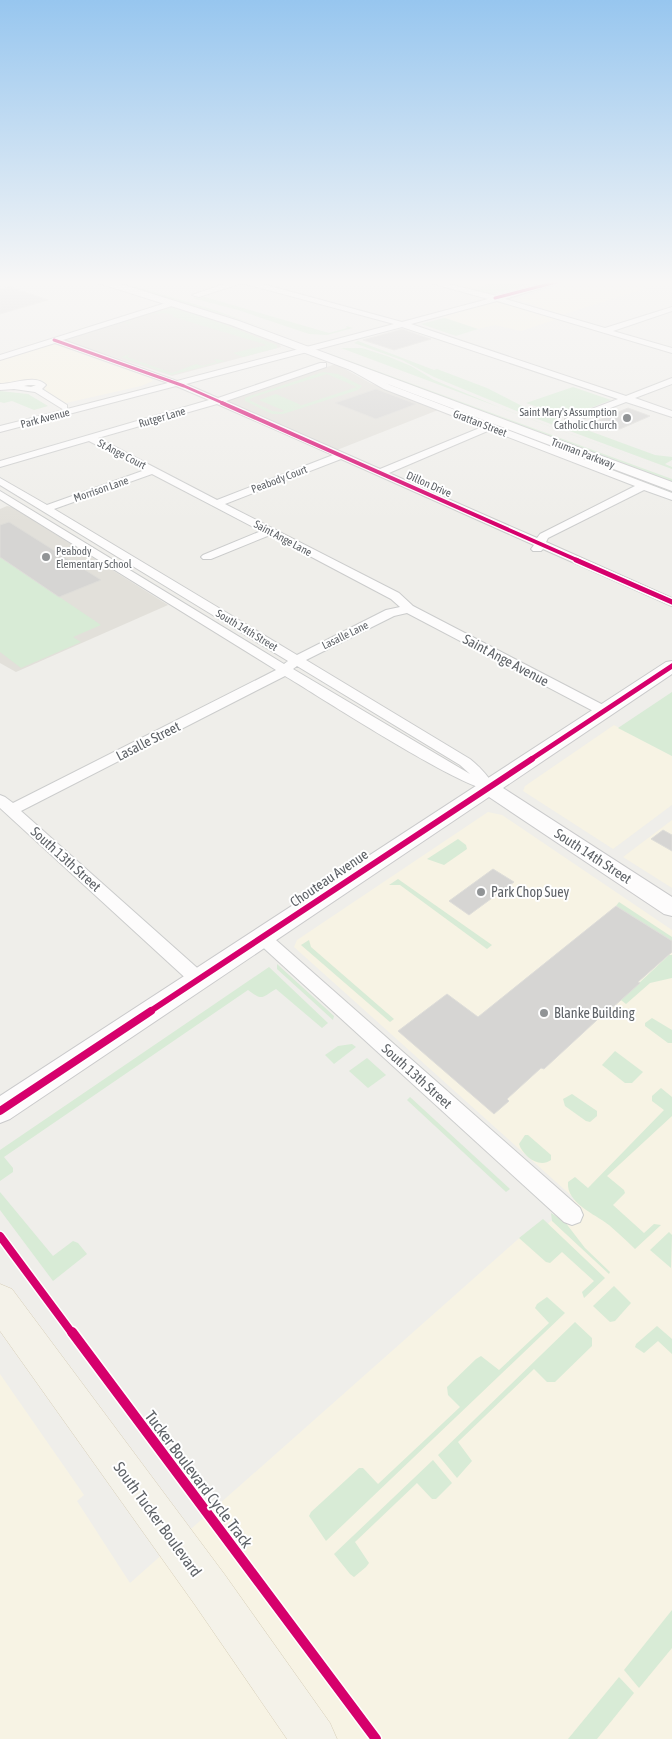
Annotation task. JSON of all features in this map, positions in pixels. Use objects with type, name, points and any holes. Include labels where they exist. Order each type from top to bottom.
[{"type":"main road","name":"Truman Parkway","points":[[340,361],[672,487]]},
{"type":"main road","name":"Truman Parkway","points":[[352,361],[672,476]]},
{"type":"main road","name":"Chouteau Avenue","points":[[0,1111],[672,666]]},
{"type":"main road","name":"South 14th Street","points":[[488,787],[672,908]]},
{"type":"main road","name":"South Tucker Boulevard","points":[[0,1301],[210,1590],[314,1739]]},
{"type":"street","name":"Dillon Drive","points":[[114,361],[178,384],[218,401],[380,473],[538,547],[672,602]]},
{"type":"street","name":"Park Avenue","points":[[0,423],[246,361]]},
{"type":"street","name":"Park Avenue","points":[[0,429],[178,384],[257,361]]},
{"type":"street","points":[[511,361],[672,414]]},
{"type":"street","name":"Rutger Lane","points":[[0,464],[218,401],[324,365]]},
{"type":"street","name":"Grattan Street","points":[[348,365],[387,387],[672,497]]},
{"type":"street","points":[[568,420],[672,381]]},
{"type":"street","points":[[0,387],[18,386],[27,382],[41,384],[42,386],[36,389],[64,407]]},
{"type":"street","points":[[380,473],[490,427]]},
{"type":"street","name":"St Ange Court","points":[[90,438],[155,470]]},
{"type":"street","name":"Peabody Court","points":[[218,503],[340,456]]},
{"type":"street","name":"Saint Ange Lane","points":[[155,470],[395,596],[409,609]]},
{"type":"street","name":"Morrison Lane","points":[[47,508],[155,470]]},
{"type":"street","name":"South 14th Street","points":[[0,481],[465,762],[488,787]]},
{"type":"street","points":[[538,547],[544,536],[643,486]]},
{"type":"street","points":[[4,500],[26,496]]},
{"type":"street","name":"South 14th Street","points":[[4,500],[456,773],[488,787]]},
{"type":"street","points":[[207,557],[271,531]]},
{"type":"street","name":"Lasalle Lane","points":[[284,670],[303,656],[390,613],[409,609]]},
{"type":"street","name":"Saint Ange Avenue","points":[[409,609],[604,711]]},
{"type":"street","name":"Lasalle Street","points":[[6,805],[265,682],[284,670]]},
{"type":"street","name":"South 13th Street","points":[[6,805],[198,979]]},
{"type":"street","name":"South 13th Street","points":[[262,937],[572,1215]]},
{"type":"shaded area","points":[[0,361],[102,361],[150,378],[153,381],[141,386],[66,403],[46,391],[46,383],[41,380],[0,385]]},
{"type":"shaded area","points":[[127,361],[228,361],[172,376]]},
{"type":"shaded area","points":[[336,364],[370,383],[438,410],[337,450],[225,401]]},
{"type":"shaded area","name":"Peabody Elementary School","points":[[7,506],[12,507],[168,605],[16,672],[0,663],[0,509]]},
{"type":"shaded area","points":[[614,725],[672,756],[672,805],[613,849],[523,791],[525,786]]},
{"type":"shaded area","points":[[488,812],[502,815],[672,930],[672,1739],[0,1739],[0,1374],[84,1495],[77,1501],[130,1583],[525,1233],[541,1230],[575,1199],[294,947],[297,940]]},
{"type":"shaded area","points":[[672,820],[672,888],[623,857]]},
{"type":"green space","points":[[133,361],[139,361],[172,373],[196,364],[202,366],[217,362],[216,361],[224,361],[171,375]]},
{"type":"green space","points":[[345,361],[350,361],[672,479],[672,483]]},
{"type":"green space","points":[[376,361],[399,361],[434,380],[502,408]]},
{"type":"green space","points":[[404,361],[411,361],[434,370],[437,369],[487,388],[524,407],[655,455],[672,457],[672,460],[665,464],[672,467],[672,469],[524,414],[434,377]]},
{"type":"green space","points":[[323,372],[338,374],[362,386],[358,390],[283,414],[272,414],[245,401],[245,398]],"holes":[[[327,374],[357,387],[281,412],[272,411],[249,400],[253,397]]]},
{"type":"green space","points":[[374,378],[672,491],[672,494],[389,385]]},
{"type":"green space","points":[[573,387],[611,400],[567,417],[526,403]]},
{"type":"green space","points":[[0,391],[28,394],[48,406],[34,410],[12,401],[0,402]]},
{"type":"green space","points":[[276,394],[301,405],[285,411],[259,400]]},
{"type":"green space","points":[[502,408],[672,472],[506,410]]},
{"type":"green space","points":[[0,557],[101,625],[73,637],[81,642],[21,668],[0,652]]},
{"type":"green space","points":[[672,692],[672,756],[618,728]]},
{"type":"green space","points":[[458,839],[466,845],[467,849],[444,865],[427,859]]},
{"type":"green space","points":[[398,879],[492,945],[487,949],[400,885],[389,885]]},
{"type":"green space","points":[[619,902],[672,937],[672,941],[616,906]]},
{"type":"green space","points":[[309,940],[311,947],[394,1019],[390,1022],[301,945]]},
{"type":"green space","points":[[669,955],[672,955],[672,978],[650,983],[626,1004],[621,1000]]},
{"type":"green space","points":[[277,964],[334,1016],[333,1020],[277,969]]},
{"type":"green space","points":[[269,967],[328,1023],[322,1028],[276,989],[262,997],[248,990],[4,1157],[13,1168],[13,1172],[0,1181],[0,1150]]},
{"type":"green space","points":[[652,1018],[672,1030],[672,1043],[668,1043],[645,1026],[645,1023]]},
{"type":"green space","points":[[352,1044],[356,1047],[334,1064],[325,1055],[338,1046]]},
{"type":"green space","points":[[615,1051],[643,1072],[632,1083],[625,1083],[602,1065]]},
{"type":"green space","points":[[367,1058],[386,1075],[368,1088],[349,1071]]},
{"type":"green space","points":[[661,1088],[672,1097],[672,1116],[607,1176],[625,1193],[613,1205],[644,1233],[654,1224],[661,1225],[635,1249],[609,1225],[576,1202],[569,1189],[568,1182],[575,1177],[588,1188],[664,1110],[652,1101],[652,1096]]},
{"type":"green space","points":[[572,1094],[597,1111],[597,1116],[590,1122],[586,1121],[565,1106],[563,1099]]},
{"type":"green space","points":[[410,1097],[510,1189],[506,1192],[407,1100]]},
{"type":"green space","points":[[525,1135],[528,1135],[551,1155],[551,1160],[542,1163],[528,1157],[519,1144]]},
{"type":"green space","points":[[0,1192],[53,1256],[73,1241],[78,1243],[87,1254],[53,1281],[0,1210]]},
{"type":"green space","points":[[551,1213],[565,1222],[585,1248],[610,1272],[609,1274],[552,1221]]},
{"type":"green space","points":[[543,1219],[605,1278],[584,1298],[582,1292],[594,1281],[562,1252],[550,1263],[546,1262],[519,1238]]},
{"type":"green space","points":[[669,1232],[672,1235],[671,1268],[650,1250]]},
{"type":"green space","points":[[614,1286],[631,1303],[615,1321],[610,1322],[593,1306]]},
{"type":"green space","points":[[547,1297],[565,1313],[326,1541],[309,1516],[311,1512],[359,1468],[363,1468],[378,1484],[460,1407],[448,1395],[447,1387],[476,1359],[481,1356],[499,1370],[549,1323],[535,1308],[537,1304]]},
{"type":"green space","points":[[575,1322],[592,1338],[592,1346],[555,1382],[547,1382],[534,1369],[458,1442],[472,1461],[457,1478],[438,1455]]},
{"type":"green space","points":[[657,1326],[672,1339],[672,1354],[658,1341],[644,1353],[635,1347]]},
{"type":"green space","points":[[433,1460],[452,1483],[436,1499],[432,1499],[417,1483],[355,1542],[369,1563],[354,1577],[334,1554]]},
{"type":"green space","points":[[672,1610],[672,1648],[639,1688],[624,1670]]},
{"type":"green space","points":[[619,1677],[634,1693],[597,1739],[568,1739]]},
{"type":"building","points":[[376,389],[416,404],[376,419],[335,403]]},
{"type":"building","name":"Saint Mary's Assumption Catholic Church","points":[[628,408],[650,416],[620,429],[582,427]]},
{"type":"building","name":"Peabody Elementary School","points":[[9,522],[101,580],[59,597],[0,557],[0,525]]},
{"type":"building","points":[[663,830],[672,835],[672,851],[651,839]]},
{"type":"building","name":"Park Chop Suey","points":[[493,869],[514,882],[469,915],[449,901]]},
{"type":"building","name":"Blanke Building","points":[[616,906],[672,941],[672,952],[544,1069],[541,1068],[507,1099],[509,1101],[494,1114],[398,1031],[447,994],[478,1017]]},
{"type":"cycle path","points":[[114,361],[184,386],[672,602]]},
{"type":"cycle path","points":[[0,1111],[672,666]]},
{"type":"cycle path","name":"Tucker Boulevard Cycle Track","points":[[0,1236],[376,1739]]},
{"type":"place","name":"Saint Mary's Assumption Catholic Church","points":[[627,418]]},
{"type":"place","name":"Peabody Elementary School","points":[[46,557]]},
{"type":"place","name":"Park Chop Suey","points":[[481,892]]},
{"type":"place","name":"Blanke Building","points":[[544,1013]]}]
